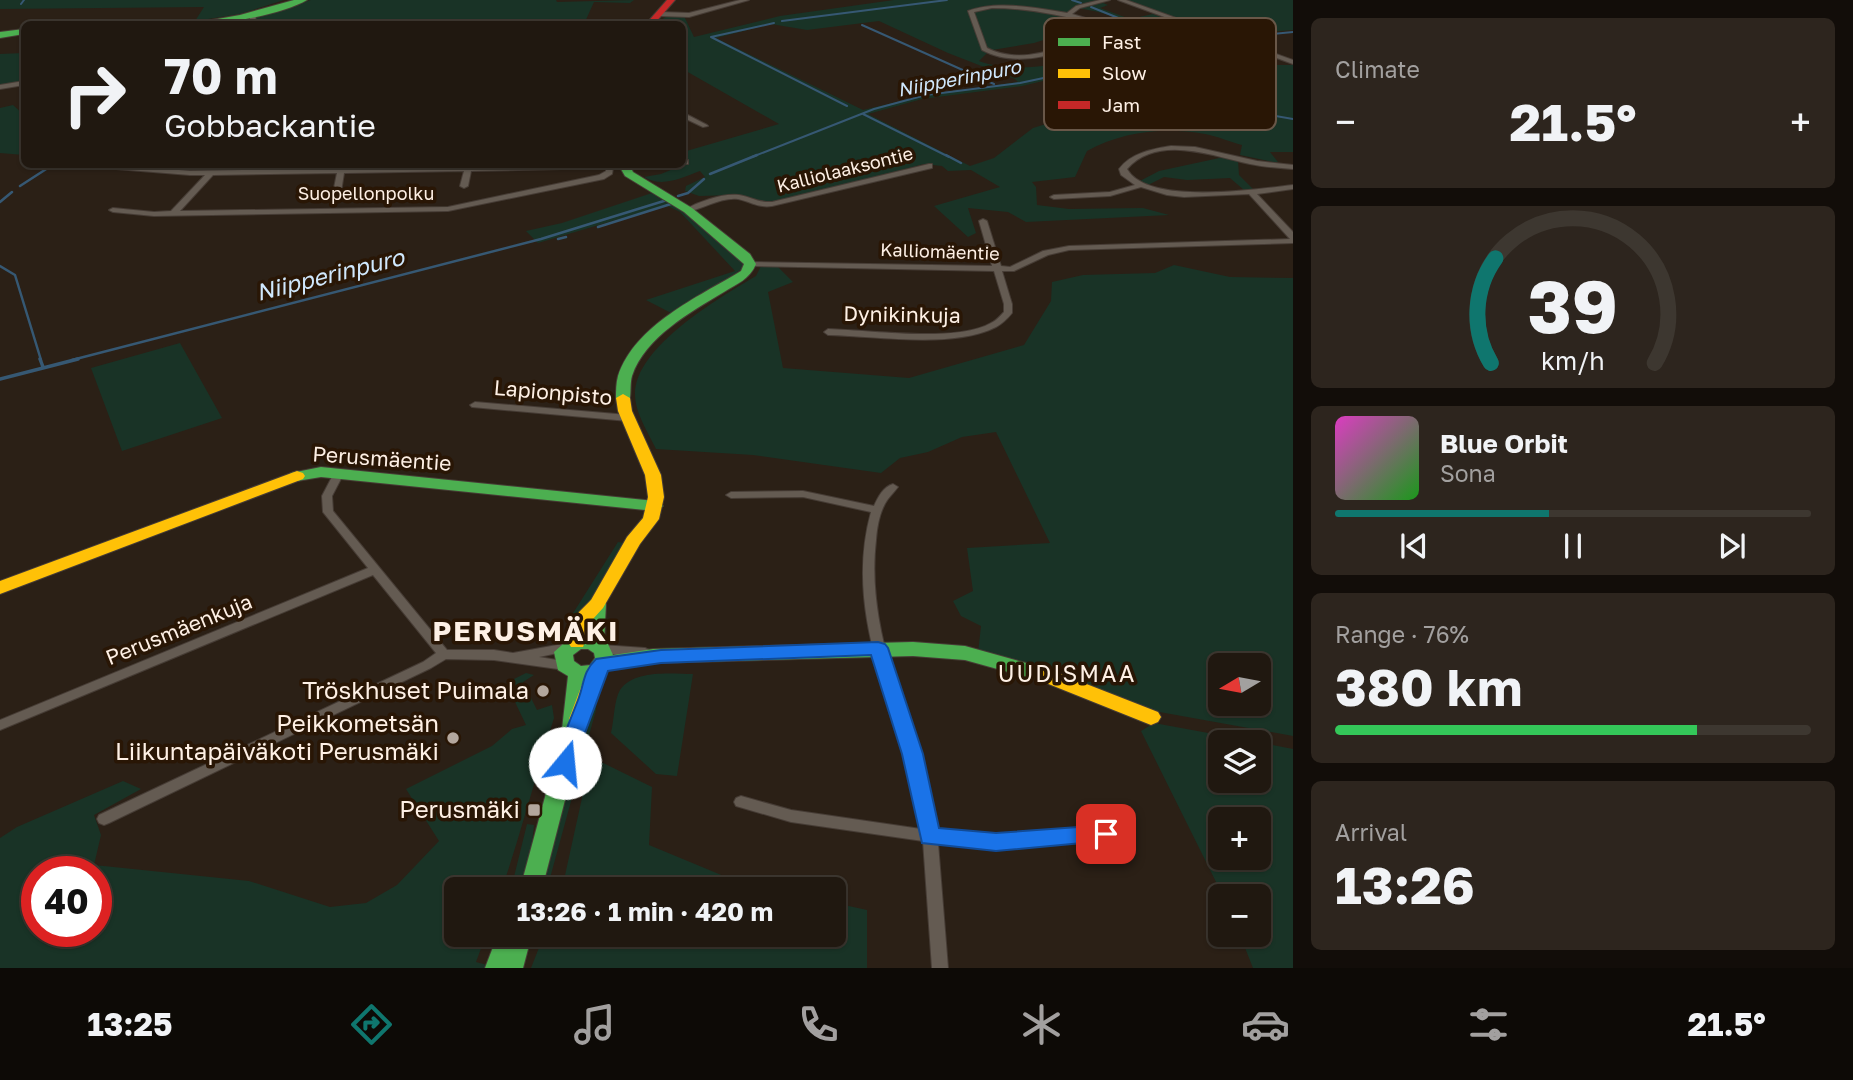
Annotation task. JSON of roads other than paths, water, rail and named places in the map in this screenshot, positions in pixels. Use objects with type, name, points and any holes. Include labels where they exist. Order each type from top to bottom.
[{"type":"street","points":[[229,21],[253,19],[303,0]]},
{"type":"street","points":[[655,19],[671,0]]},
{"type":"street","points":[[655,19],[689,15],[746,0]]},
{"type":"street","points":[[1068,15],[1083,6],[1107,0]]},
{"type":"street","points":[[1121,0],[1171,18]]},
{"type":"street","points":[[1044,51],[1012,57],[994,55],[984,49],[971,11],[988,6],[1083,18]]},
{"type":"street","points":[[0,35],[21,32]]},
{"type":"street","points":[[0,87],[21,84]]},
{"type":"street","points":[[686,116],[705,126]]},
{"type":"street","points":[[1293,167],[1250,162],[1200,148],[1174,147],[1154,151],[1125,164],[1124,173],[1141,185],[1172,193],[1251,192],[1293,187]]},
{"type":"street","name":"Kalliolaaksontie","points":[[688,210],[732,197],[741,197],[758,205],[772,204],[929,166]]},
{"type":"street","points":[[130,168],[170,173],[544,168]]},
{"type":"street","name":"Suopellonpolku","points":[[113,210],[137,214],[448,209],[601,177],[616,168]]},
{"type":"street","points":[[571,738],[571,669],[562,658],[573,644],[585,617],[597,604],[650,505],[649,464],[628,418],[622,385],[631,363],[683,312],[746,273],[750,264],[746,257],[688,210],[622,168]]},
{"type":"street","points":[[464,186],[468,170]]},
{"type":"street","points":[[336,198],[341,171]]},
{"type":"street","points":[[174,213],[211,173]]},
{"type":"street","points":[[1054,197],[1110,194],[1141,185]]},
{"type":"street","points":[[1251,192],[1293,239]]},
{"type":"street","points":[[983,221],[998,269]]},
{"type":"street","name":"Kalliomäentie","points":[[750,264],[998,269],[1019,268],[1046,253],[1069,248],[1293,239]]},
{"type":"street","name":"Dynikinkuja","points":[[828,332],[965,335],[980,332],[997,325],[1008,313],[998,269]]},
{"type":"street","name":"Lapionpisto","points":[[475,405],[628,418]]},
{"type":"street","name":"Perusmäentie","points":[[0,588],[291,477],[321,472],[650,505]]},
{"type":"street","points":[[339,473],[327,496],[328,512],[444,654]]},
{"type":"street","points":[[893,487],[883,493],[877,510],[869,559],[872,622],[912,754],[930,836],[940,968]]},
{"type":"street","points":[[731,495],[803,494],[877,510]]},
{"type":"street","name":"Perusmäenkuja","points":[[0,725],[374,570]]},
{"type":"street","points":[[534,877],[571,738],[589,697],[599,657],[597,604]]},
{"type":"street","points":[[512,657],[573,644],[599,657]]},
{"type":"street","points":[[104,819],[444,654],[512,657],[571,669],[599,657],[878,648],[937,650],[1004,664],[1113,701],[1151,717]]},
{"type":"street","points":[[741,802],[791,816],[930,836],[996,842],[1120,832]]},
{"type":"street","points":[[497,968],[505,947]]},
{"type":"street","points":[[511,968],[517,947]]},
{"type":"waterway","points":[[21,4],[24,0]]},
{"type":"waterway","points":[[782,21],[947,0]]},
{"type":"waterway","points":[[1072,0],[1081,3]]},
{"type":"waterway","points":[[1091,7],[1118,18]]},
{"type":"waterway","points":[[774,23],[711,37],[847,106]]},
{"type":"waterway","points":[[862,25],[994,84]]},
{"type":"waterway","name":"Niipperinpuro","points":[[1276,34],[1293,32]]},
{"type":"waterway","name":"Niipperinpuro","points":[[754,156],[874,109],[926,95],[1044,78]]},
{"type":"waterway","points":[[863,114],[949,157]]},
{"type":"waterway","points":[[1276,116],[1293,119]]},
{"type":"waterway","points":[[946,155],[961,163]]},
{"type":"waterway","name":"Niipperinpuro","points":[[710,174],[754,156]]},
{"type":"waterway","points":[[20,186],[48,168]]},
{"type":"waterway","name":"Niipperinpuro","points":[[678,196],[688,193],[704,179]]},
{"type":"waterway","points":[[0,202],[12,192]]},
{"type":"waterway","name":"Niipperinpuro","points":[[72,360],[541,239],[667,200]]},
{"type":"waterway","points":[[598,227],[674,203]]},
{"type":"waterway","points":[[558,239],[566,237]]},
{"type":"waterway","points":[[0,266],[15,275],[41,360]]},
{"type":"waterway","points":[[40,359],[43,367]]},
{"type":"waterway","name":"Niipperinpuro","points":[[0,379],[78,359]]},
{"type":"place","name":"Tröskhuset Puimala","points":[[543,691]]},
{"type":"place","name":"Peikkometsän Liikuntapäiväkoti Perusmäki","points":[[453,738]]},
{"type":"place","name":"Perusmäki","points":[[534,810]]},
{"type":"district","name":"PERUSMÄKI","points":[[526,631]]},
{"type":"district","name":"UUDISMAA","points":[[1067,674]]}]
